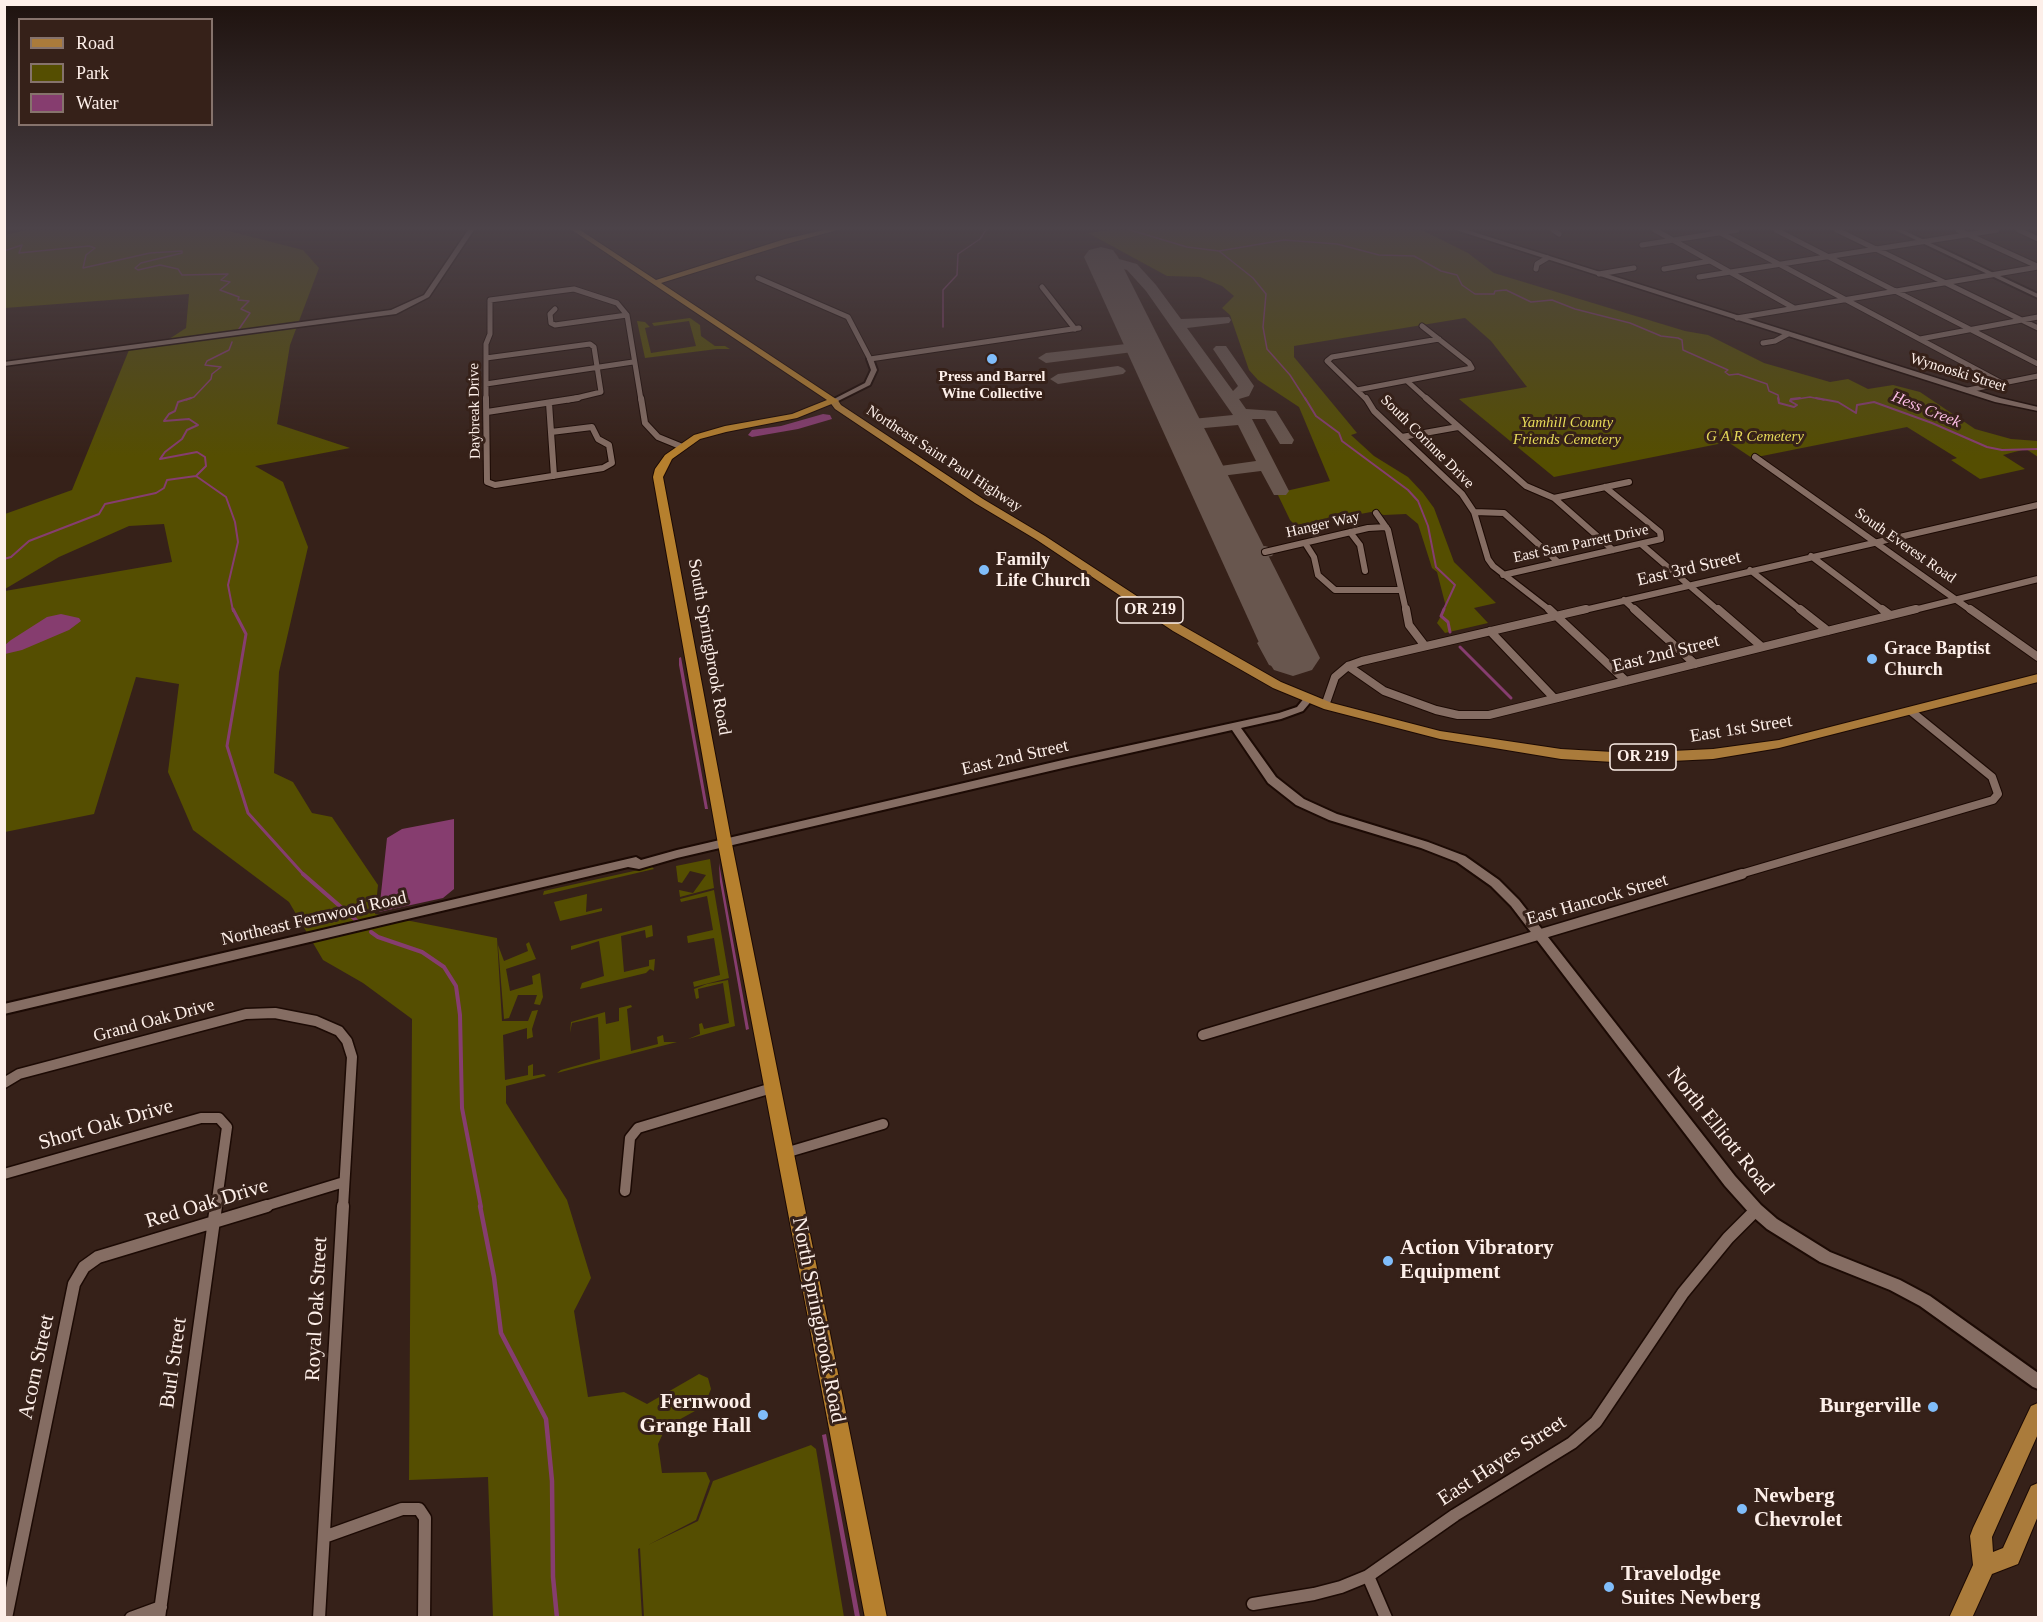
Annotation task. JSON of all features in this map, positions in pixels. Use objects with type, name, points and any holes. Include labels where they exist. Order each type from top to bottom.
[{"type":"highway","name":"Northeast Saint Paul Highway","points":[[689,306],[834,401]]},
{"type":"highway","name":"South Springbrook Road","points":[[759,1022],[658,481],[664,462],[680,446],[706,434],[784,419],[834,401]]},
{"type":"highway","name":"North Springbrook Road","points":[[759,1022],[876,1617]]},
{"type":"main road","points":[[4,364],[393,312],[406,306]]},
{"type":"main road","name":"Wynooski Street","points":[[1698,306],[2015,405],[2038,409]]},
{"type":"main road","name":"Northeast Saint Paul Highway","points":[[834,401],[837,407],[979,501],[1041,538],[1178,628],[1263,676]]},
{"type":"main road","name":"East 1st Street","points":[[1263,676],[1277,686],[1308,699],[1349,712],[1477,743],[1561,754],[1631,758],[1674,757],[1779,744],[1912,712],[2038,678]]},
{"type":"main road","name":"East 1st Street","points":[[1263,676],[1374,717]]},
{"type":"main road","points":[[1960,1617],[1984,1566],[1981,1536],[2038,1413]]},
{"type":"main road","points":[[1984,1566],[2010,1556],[2038,1493]]},
{"type":"street","name":"Daybreak Drive","points":[[490,306],[490,334],[486,344],[487,482],[490,485],[554,476]]},
{"type":"street","name":"Daybreak Drive","points":[[620,306],[627,315]]},
{"type":"street","points":[[822,306],[852,321],[874,370],[868,384],[834,401]]},
{"type":"street","points":[[870,359],[1077,328],[1058,306]]},
{"type":"street","points":[[1790,306],[1794,308]]},
{"type":"street","points":[[1737,318],[1807,306]]},
{"type":"street","points":[[1857,306],[2002,383]]},
{"type":"street","points":[[1924,306],[2038,364]]},
{"type":"street","points":[[1992,306],[2038,328]]},
{"type":"street","points":[[555,309],[550,314],[553,325],[627,315],[633,362],[645,423],[658,437],[680,446]]},
{"type":"street","points":[[1919,339],[2038,317]]},
{"type":"street","points":[[1357,390],[1472,368],[1469,363],[1422,326]]},
{"type":"street","points":[[1763,343],[1775,341],[1788,334]]},
{"type":"street","name":"South Corinne Drive","points":[[1439,339],[1328,358],[1328,363],[1366,398],[1374,411],[1458,490],[1474,512],[1488,559],[1503,575],[1557,615],[1626,681]]},
{"type":"street","points":[[486,358],[590,344],[594,347],[601,392],[591,396],[486,412]]},
{"type":"street","points":[[486,384],[633,362]]},
{"type":"street","points":[[1968,390],[2038,376]]},
{"type":"street","points":[[1407,381],[1526,486],[1554,498],[1613,550]]},
{"type":"street","points":[[549,402],[551,432],[554,476],[603,468],[612,463],[609,445],[598,439],[592,427],[551,432]]},
{"type":"street","points":[[1402,437],[1458,427]]},
{"type":"street","name":"South Everest Road","points":[[1755,457],[2038,657]]},
{"type":"street","points":[[1554,498],[1629,482]]},
{"type":"street","name":"East Sam Parrett Drive","points":[[1503,575],[1658,541],[1662,537],[1660,532],[1605,487]]},
{"type":"street","name":"East 3rd Street","points":[[1348,666],[1557,615],[2038,505]]},
{"type":"street","points":[[1474,512],[1504,513],[1558,562]]},
{"type":"street","points":[[1376,513],[1386,527],[1409,625],[1425,646]]},
{"type":"street","name":"Hanger Way","points":[[1265,552],[1350,532],[1386,527]]},
{"type":"street","points":[[1350,532],[1360,544],[1365,571]]},
{"type":"street","points":[[1305,543],[1314,557],[1318,575],[1327,585],[1343,591],[1401,590]]},
{"type":"street","points":[[1641,544],[1762,647]]},
{"type":"street","points":[[1812,556],[1890,615]]},
{"type":"street","points":[[1750,570],[1828,631]]},
{"type":"street","name":"East 2nd Street","points":[[1348,666],[1384,691],[1436,710],[1458,715],[1489,714],[2038,579]]},
{"type":"street","points":[[1624,600],[1695,664]]},
{"type":"street","points":[[1490,631],[1554,698]]},
{"type":"street","points":[[1327,700],[1335,677],[1348,666]]},
{"type":"street","name":"East 2nd Street","points":[[725,844],[1288,714],[1300,709],[1308,699]]},
{"type":"street","name":"East Hancock Street","points":[[1203,1035],[1994,800],[1998,794],[1992,777],[1912,712]]},
{"type":"street","name":"North Elliott Road","points":[[1235,727],[1272,780],[1300,802],[1332,817],[1424,845],[1461,859],[1495,883],[1515,903],[1730,1181],[1756,1210],[1789,1236],[1825,1257],[1895,1285],[1925,1301],[2038,1382]]},
{"type":"street","name":"Northeast Fernwood Road","points":[[4,1009],[725,844]]},
{"type":"street","name":"Grand Oak Drive","points":[[4,1083],[19,1074],[246,1014],[275,1013],[316,1021]]},
{"type":"street","name":"Royal Oak Street","points":[[316,1021],[339,1031],[347,1041],[352,1057],[319,1617]]},
{"type":"street","points":[[625,1191],[630,1138],[638,1128],[772,1088]]},
{"type":"street","name":"Short Oak Drive","points":[[4,1174],[201,1118],[219,1118]]},
{"type":"street","name":"Burl Street","points":[[160,1612],[227,1126],[219,1118]]},
{"type":"street","points":[[785,1153],[883,1124]]},
{"type":"street","name":"Red Oak Drive","points":[[84,1267],[98,1257],[344,1182]]},
{"type":"street","name":"East Hayes Street","points":[[1253,1604],[1314,1594],[1341,1587],[1368,1576],[1455,1515],[1552,1456],[1596,1422],[1683,1293],[1728,1238],[1756,1210]]},
{"type":"street","name":"Acorn Street","points":[[6,1617],[74,1284],[84,1267]]},
{"type":"street","points":[[324,1537],[402,1509],[419,1509],[425,1518],[424,1617]]},
{"type":"street","points":[[1368,1576],[1386,1617]]},
{"type":"street","points":[[131,1617],[160,1612]]},
{"type":"green space","points":[[5,306],[35,306],[5,308]]},
{"type":"green space","points":[[188,306],[305,306],[290,345],[277,424],[350,448],[255,466],[283,482],[308,547],[279,672],[274,773],[293,782],[312,813],[332,817],[378,885],[375,914],[497,938],[502,1021],[528,1021],[532,1011],[538,1010],[532,1029],[533,1037],[527,1039],[527,1028],[503,1035],[505,1080],[528,1075],[528,1066],[533,1064],[533,1076],[544,1074],[546,1076],[506,1086],[506,1103],[567,1200],[591,1278],[574,1311],[588,1397],[624,1392],[647,1404],[699,1374],[708,1378],[711,1389],[704,1406],[666,1427],[658,1444],[662,1473],[706,1472],[710,1481],[696,1520],[648,1545],[698,1521],[713,1481],[811,1445],[816,1449],[844,1617],[644,1617],[640,1548],[638,1549],[642,1617],[493,1617],[488,1477],[409,1480],[412,1019],[363,983],[323,960],[289,902],[193,830],[168,772],[179,684],[136,677],[94,814],[5,832],[5,591],[172,562],[164,524],[129,526],[59,557],[5,589],[5,514],[72,490],[129,350],[157,347],[186,328]]},
{"type":"green space","points":[[1224,306],[1602,306],[1685,331],[1708,335],[1764,363],[1830,382],[1848,379],[1868,389],[1893,385],[1920,392],[1975,429],[2011,439],[2038,441],[2038,457],[2026,449],[2003,455],[2025,469],[1980,479],[1951,460],[1957,458],[1907,427],[1752,458],[1728,442],[1554,477],[1459,399],[1527,387],[1491,341],[1465,318],[1294,346],[1294,357],[1357,433],[1351,435],[1374,456],[1408,477],[1423,493],[1434,508],[1454,562],[1496,603],[1474,608],[1488,623],[1445,633],[1437,623],[1446,607],[1437,572],[1432,568],[1418,524],[1406,514],[1384,515],[1371,512],[1296,526],[1290,520],[1277,493],[1330,481],[1299,407],[1258,380],[1249,370],[1230,315],[1222,308]]},
{"type":"green space","points":[[690,318],[700,325],[701,336],[715,346],[725,346],[730,349],[645,358],[637,321],[645,322],[650,327],[645,328],[651,353],[696,346],[689,321],[654,326],[652,323]]},
{"type":"green space","points":[[710,859],[714,888],[680,897],[679,890],[693,893],[706,875],[690,871],[682,883],[678,882],[676,866]]},
{"type":"green space","points":[[652,867],[654,869],[543,895],[544,891]]},
{"type":"green space","points":[[714,890],[729,978],[694,987],[693,982],[720,975],[714,938],[688,943],[687,936],[713,930],[707,896],[681,902],[680,899]]},
{"type":"green space","points":[[587,894],[586,912],[602,908],[602,911],[560,921],[554,902]]},
{"type":"green space","points":[[652,925],[653,936],[646,938],[645,930],[621,936],[624,972],[649,966],[649,960],[655,959],[654,971],[650,969],[646,973],[580,989],[582,983],[604,976],[599,941],[571,950],[571,946]]},
{"type":"green space","points":[[529,942],[536,959],[506,969],[510,991],[533,984],[532,976],[540,973],[543,997],[540,1005],[534,1004],[537,995],[518,995],[509,1018],[504,1019],[498,945],[504,961],[528,951],[526,944]]},
{"type":"green space","points":[[728,980],[735,1026],[688,1039],[700,1034],[699,1024],[702,1023],[704,1029],[729,1023],[723,983],[698,989],[699,998],[696,999],[694,989]]},
{"type":"green space","points":[[631,1005],[632,1007],[627,1009],[631,1051],[658,1044],[657,1037],[663,1035],[664,1042],[677,1042],[557,1073],[600,1059],[598,1017],[572,1023],[570,1033],[571,1022],[605,1012],[606,1024],[619,1021],[619,1008]]},
{"type":"water","points":[[823,414],[830,415],[832,419],[798,429],[752,437],[748,435],[752,430],[781,426]]},
{"type":"water","points":[[61,614],[79,618],[81,621],[69,630],[22,650],[5,654],[5,645],[11,640],[47,617]]},
{"type":"water","points":[[681,657],[708,809],[705,809],[679,665]]},
{"type":"water","points":[[454,819],[454,889],[443,898],[379,912],[387,838],[402,829]]},
{"type":"water","points":[[719,863],[749,1029],[746,1030],[720,882]]},
{"type":"water","points":[[826,1434],[860,1617],[855,1617],[822,1435]]},
{"type":"waterway","points":[[239,329],[250,313],[241,309],[244,306]]},
{"type":"waterway","points":[[943,306],[943,327]]},
{"type":"waterway","points":[[1265,306],[1263,327],[1267,349],[1290,375],[1306,400]]},
{"type":"waterway","name":"Hess Creek","points":[[1567,306],[1630,323],[1661,336],[1678,338],[1682,340],[1683,350],[1728,370],[1725,372],[1729,375],[1738,374],[1767,384],[1769,391],[1778,395],[1779,400]]},
{"type":"waterway","points":[[186,400],[194,397],[211,379],[212,374],[221,367],[205,365],[207,361],[229,350],[232,342]]},
{"type":"waterway","name":"Hess Creek","points":[[1791,400],[1810,397],[1824,400]]},
{"type":"waterway","points":[[191,398],[178,402],[175,411],[169,414],[164,421],[189,419],[198,425],[187,430],[182,439],[165,452],[160,459],[197,452],[205,457],[206,466],[196,476]]},
{"type":"waterway","points":[[1305,398],[1316,416],[1339,433],[1342,441],[1408,490],[1418,501],[1428,526],[1436,567],[1455,585],[1443,611]]},
{"type":"waterway","name":"Hess Creek","points":[[1778,398],[1779,403],[1794,407],[1797,405],[1790,401],[1791,399],[1800,398]]},
{"type":"waterway","name":"Hess Creek","points":[[1816,398],[1838,402],[1856,413],[1857,405],[1874,402],[1932,423],[1987,447],[2002,450],[2038,449]]},
{"type":"waterway","points":[[4,559],[11,557],[29,541],[99,514],[105,504],[156,493],[164,488],[167,480],[196,476]]},
{"type":"waterway","points":[[196,476],[226,497],[235,522],[238,542],[228,585],[233,611]]},
{"type":"waterway","points":[[233,609],[246,634],[227,746],[248,813],[303,874]]},
{"type":"waterway","points":[[1444,609],[1441,616],[1448,622],[1450,632]]},
{"type":"waterway","points":[[1460,647],[1511,698]]},
{"type":"waterway","points":[[303,874],[357,921]]},
{"type":"waterway","points":[[371,932],[378,937],[422,952],[444,967],[456,986],[460,1015],[462,1108],[481,1207]]},
{"type":"waterway","points":[[480,1206],[494,1277],[501,1333],[546,1419],[552,1481],[553,1577],[557,1618]]},
{"type":"taxiway","points":[[1164,306],[1241,414]]},
{"type":"taxiway","points":[[1177,324],[1224,320]]},
{"type":"taxiway","points":[[1046,358],[1144,347]]},
{"type":"taxiway","points":[[1221,349],[1246,386],[1243,393],[1230,397]]},
{"type":"taxiway","points":[[1058,379],[1118,371]]},
{"type":"taxiway","points":[[1241,414],[1270,414],[1286,440]]},
{"type":"taxiway","points":[[1241,414],[1244,419]]},
{"type":"taxiway","points":[[1182,425],[1244,419]]},
{"type":"taxiway","points":[[1244,419],[1267,465]]},
{"type":"taxiway","points":[[1205,473],[1267,465]]},
{"type":"taxiway","points":[[1267,465],[1280,491]]},
{"type":"taxiway","points":[[1244,554],[1265,552]]},
{"type":"taxiway","points":[[1282,633],[1267,643],[1276,660],[1281,662],[1293,658]]},
{"type":"runway","points":[[1124,306],[1293,658]]},
{"type":"place","name":"Press and Barrel Wine Collective","points":[[992,359]]},
{"type":"place","name":"Family Life Church","points":[[984,570]]},
{"type":"place","name":"Grace Baptist Church","points":[[1872,659]]},
{"type":"place","name":"Action Vibratory Equipment","points":[[1388,1261]]},
{"type":"place","name":"Burgerville","points":[[1933,1407]]},
{"type":"place","name":"Fernwood Grange Hall","points":[[763,1415]]},
{"type":"place","name":"Newberg Chevrolet","points":[[1742,1509]]},
{"type":"place","name":"Travelodge Suites Newberg","points":[[1609,1587]]},
{"type":"park label","name":"Yamhill County Friends Cemetery","points":[[1567,432]]},
{"type":"park label","name":"G A R Cemetery","points":[[1755,437]]}]
